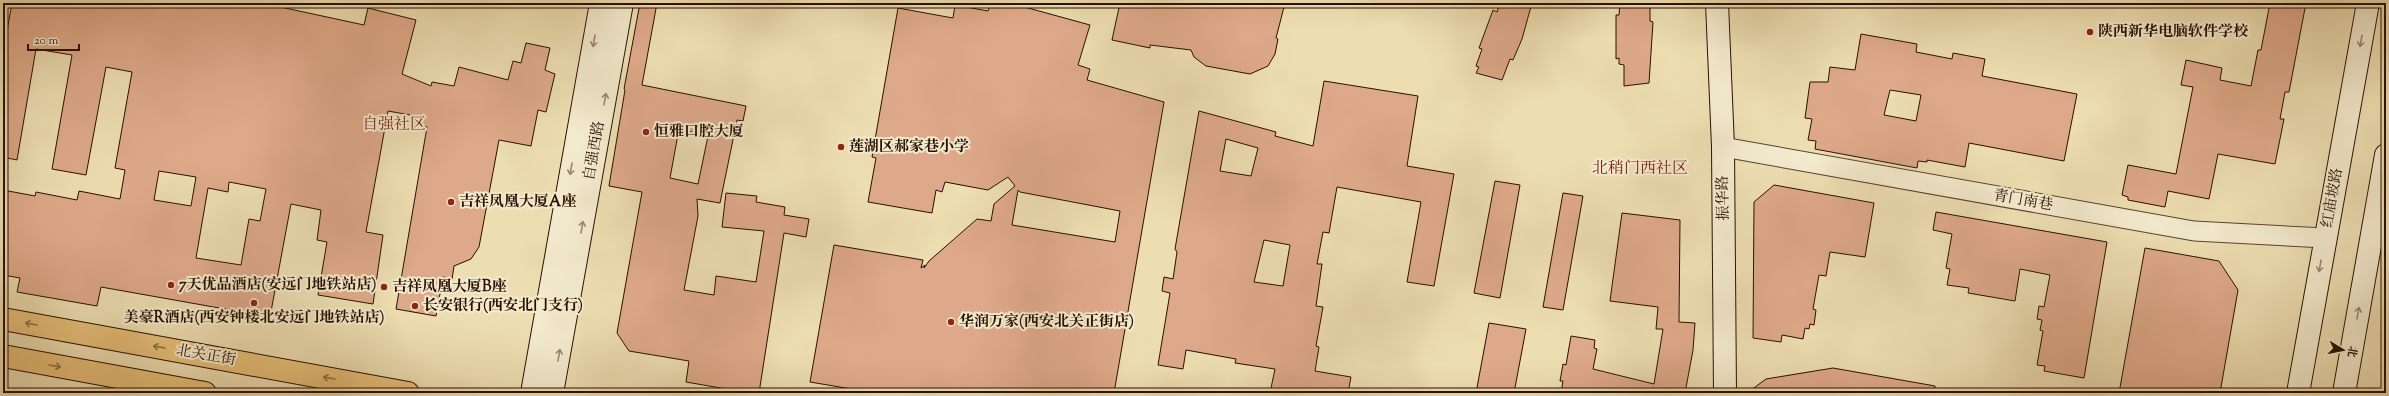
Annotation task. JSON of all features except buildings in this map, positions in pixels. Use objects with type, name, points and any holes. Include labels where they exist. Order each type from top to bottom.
[{"type":"main road","name":"自强西路","points":[[532,393],[600,3]]},
{"type":"main road","name":"自强西路","points":[[552,393],[622,3]]},
{"type":"main road","name":"振华路","points":[[1717,3],[1723,147],[1725,393]]},
{"type":"main road","name":"红庙坡路","points":[[2298,393],[2368,3]]},
{"type":"main road","points":[[2344,393],[2386,158]]},
{"type":"main road","name":"北关正街","points":[[3,319],[408,393]]},
{"type":"main road","points":[[3,356],[205,393]]},
{"type":"street","name":"青门南巷","points":[[1723,147],[2194,231],[2325,238]]},
{"type":"place","name":"陕西新华电脑软件学校","points":[[2090,32]]},
{"type":"place","name":"恒雅口腔大厦","points":[[646,132]]},
{"type":"place","name":"莲湖区郝家巷小学","points":[[841,147]]},
{"type":"place","name":"吉祥凤凰大厦A座","points":[[451,202]]},
{"type":"place","name":"7天优品酒店(安远门地铁站店)","points":[[171,285]]},
{"type":"place","name":"吉祥凤凰大厦B座","points":[[384,287]]},
{"type":"place","name":"美豪R酒店(西安钟楼北安远门地铁站店)","points":[[254,303]]},
{"type":"place","name":"长安银行(西安北门支行)","points":[[415,306]]},
{"type":"place","name":"华润万家(西安北关正街店)","points":[[951,322]]},
{"type":"district","name":"自强社区","points":[[394,125]]},
{"type":"district","name":"北稍门西社区","points":[[1640,169]]}]
